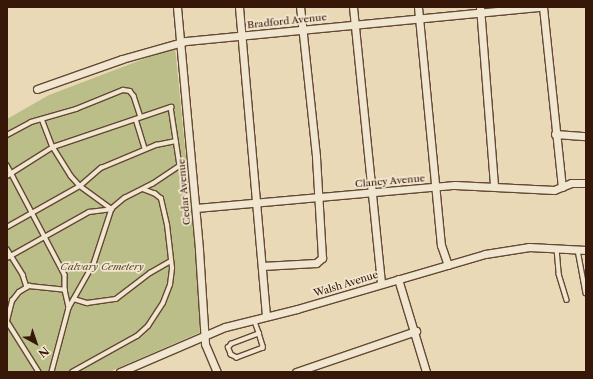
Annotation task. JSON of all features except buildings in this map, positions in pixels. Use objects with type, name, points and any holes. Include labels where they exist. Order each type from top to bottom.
[{"type":"street","name":"Cedar Avenue","points":[[177,7],[196,208],[206,334],[205,344],[217,372]]},
{"type":"street","points":[[239,7],[266,316]]},
{"type":"street","points":[[262,266],[316,263],[322,258],[319,198],[300,7]]},
{"type":"street","points":[[353,7],[381,284]]},
{"type":"street","points":[[418,7],[441,245],[448,265]]},
{"type":"street","name":"Bradford Avenue","points":[[37,90],[122,59],[181,42],[419,18],[480,10],[538,7]]},
{"type":"street","points":[[543,7],[555,134],[562,187]]},
{"type":"street","points":[[480,10],[494,186]]},
{"type":"street","points":[[555,134],[586,136]]},
{"type":"street","name":"Clancy Avenue","points":[[196,208],[257,204],[435,187],[494,186],[554,190],[571,183],[586,183]]},
{"type":"street","name":"Walsh Avenue","points":[[120,372],[206,334],[254,319],[506,249],[586,250]]},
{"type":"street","points":[[398,279],[416,331],[426,372]]},
{"type":"street","points":[[296,372],[416,331]]},
{"type":"lane","points":[[7,135],[42,119],[76,109],[123,90],[130,91],[134,96],[141,117]]},
{"type":"lane","points":[[7,176],[53,147],[171,107],[180,166],[144,190],[125,198],[112,209],[94,264],[70,308],[52,372]]},
{"type":"lane","points":[[42,119],[53,147],[71,176],[80,186],[112,209]]},
{"type":"lane","points":[[136,119],[145,149]]},
{"type":"lane","points":[[7,228],[80,186],[101,168],[145,149],[176,141]]},
{"type":"lane","points":[[7,165],[65,275],[65,290],[70,308]]},
{"type":"lane","points":[[72,372],[122,345],[148,326],[163,302],[170,285],[171,261],[167,225],[161,199],[155,194],[144,190]]},
{"type":"lane","points":[[9,257],[89,212],[112,209]]},
{"type":"lane","points":[[7,249],[9,257],[23,275],[26,287]]},
{"type":"lane","points":[[557,249],[559,274],[567,300]]},
{"type":"lane","points":[[578,250],[586,293]]},
{"type":"lane","points":[[74,299],[87,303],[116,299],[150,273],[171,261]]},
{"type":"lane","points":[[39,372],[7,321],[12,301],[26,287],[37,285],[65,290]]},
{"type":"lane","points":[[254,319],[259,333],[262,348],[237,358],[231,355],[228,348],[231,344],[259,333]]},
{"type":"green space","name":"Calvary Cemetery","points":[[175,47],[203,328],[201,332],[109,372],[7,372],[7,119],[49,95]]}]
